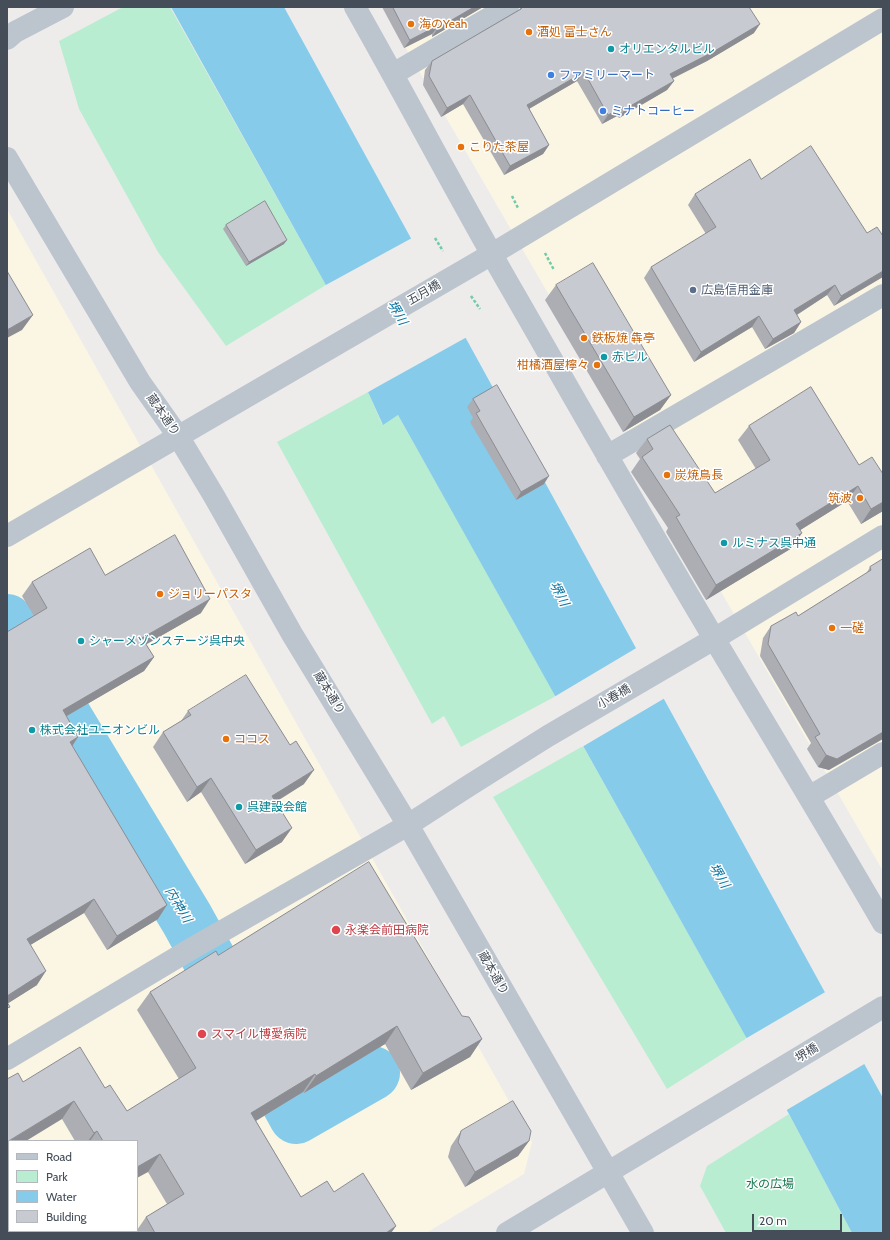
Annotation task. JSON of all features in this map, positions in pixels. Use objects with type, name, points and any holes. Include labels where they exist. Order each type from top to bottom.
[{"type":"street","points":[[7,39],[15,32],[63,7]]},
{"type":"street","points":[[355,7],[492,254],[607,456],[883,923]]},
{"type":"street","points":[[393,74],[508,7]]},
{"type":"street","name":"五月橋","points":[[7,536],[492,254],[883,19]]},
{"type":"street","name":"蔵本通り","points":[[7,158],[140,382],[178,436],[218,502],[292,634],[408,825],[643,1233]]},
{"type":"street","points":[[607,456],[883,295]]},
{"type":"street","name":"小春橋","points":[[7,1059],[191,949],[408,825],[548,736],[714,639],[883,536]]},
{"type":"street","points":[[809,797],[883,753]]},
{"type":"street","name":"堺橋","points":[[507,1233],[883,1007]]},
{"type":"shaded area","points":[[382,7],[883,7],[883,871]]},
{"type":"shaded area","points":[[7,209],[532,1142],[524,1174],[426,1233],[7,1233]]},
{"type":"green space","points":[[123,7],[170,7],[326,285],[226,346],[158,252],[79,109],[59,41]]},
{"type":"green space","points":[[368,392],[382,424],[398,415],[556,696],[461,747],[444,716],[432,724],[277,442]]},
{"type":"green space","points":[[583,746],[747,1038],[667,1089],[493,797]]},
{"type":"green space","name":"水の広場","points":[[789,1114],[852,1233],[726,1233],[700,1186],[707,1166]]},
{"type":"water","name":"堺川","points":[[171,7],[284,7],[883,1098],[883,1233],[852,1233],[789,1114],[398,415],[383,425],[368,392],[381,384]]},
{"type":"pier","points":[[412,238],[467,337],[368,392],[367,390],[379,384],[324,286]]},
{"type":"pier","points":[[638,647],[665,698],[582,747],[554,697]]},
{"type":"pier","points":[[827,991],[866,1063],[785,1111],[745,1039]]},
{"type":"building","points":[[393,7],[474,7],[438,28],[439,25],[410,40]]},
{"type":"building","points":[[522,7],[749,7],[760,24],[713,52],[670,74],[674,81],[625,109],[624,107],[608,115],[584,72],[527,105],[549,145],[510,166],[470,95],[447,108],[429,76],[432,61],[521,9]]},
{"type":"building","points":[[811,146],[867,233],[877,227],[883,236],[883,271],[841,296],[835,285],[794,310],[801,322],[773,339],[759,316],[701,352],[651,267],[716,227],[695,194],[750,159],[761,179]]},
{"type":"building","points":[[265,201],[287,240],[249,262],[226,225]]},
{"type":"building","points":[[593,263],[671,395],[634,417],[556,285]]},
{"type":"building","points":[[7,271],[33,315],[7,330]]},
{"type":"building","points":[[497,385],[549,476],[521,492],[476,413],[480,411],[473,399]]},
{"type":"building","points":[[811,387],[859,465],[872,457],[883,474],[883,502],[871,509],[858,486],[796,524],[802,533],[716,585],[676,517],[680,515],[642,457],[653,449],[647,439],[670,425],[715,493],[770,460],[749,426]]},
{"type":"building","points":[[175,535],[210,599],[142,638],[154,657],[63,710],[78,737],[70,742],[167,905],[117,936],[94,899],[27,939],[46,971],[7,996],[7,632],[47,608],[32,582],[90,548],[105,575]]},
{"type":"building","points":[[883,559],[883,732],[837,759],[826,755],[815,737],[820,734],[768,644],[771,626],[796,612],[798,616],[871,570],[870,567]]},
{"type":"building","points":[[246,675],[290,745],[296,741],[314,770],[272,796],[292,828],[256,850],[211,778],[197,787],[163,732],[191,715],[188,711]]},
{"type":"building","points":[[369,862],[462,1016],[469,1017],[482,1039],[423,1073],[397,1026],[316,1076],[315,1074],[251,1113],[301,1197],[327,1181],[334,1192],[363,1173],[396,1226],[386,1233],[155,1233],[146,1217],[184,1194],[160,1154],[138,1166],[138,1140],[102,1140],[97,1131],[94,1133],[74,1101],[7,1142],[7,1079],[18,1073],[23,1082],[80,1047],[105,1088],[110,1085],[127,1111],[196,1068],[150,992],[216,951],[218,955]]},
{"type":"building","points":[[513,1101],[531,1131],[529,1141],[475,1172],[458,1142],[461,1131]]},
{"type":"building","points":[[60,1232],[106,1233],[60,1233]]},
{"type":"waterway","name":"内神川","points":[[7,621],[187,919],[296,1117],[373,1073]]},
{"type":"place","name":"海のYeah","points":[[411,24]]},
{"type":"place","name":"酒処 富士さん","points":[[529,32]]},
{"type":"place","name":"オリエンタルビル","points":[[611,49]]},
{"type":"place","name":"ファミリーマート","points":[[551,75]]},
{"type":"place","name":"ミナトコーヒー","points":[[603,111]]},
{"type":"place","name":"こりた茶屋","points":[[461,147]]},
{"type":"place","name":"広島信用金庫","points":[[693,290]]},
{"type":"place","name":"鉄板焼 犇亭","points":[[584,338]]},
{"type":"place","name":"赤ビル","points":[[604,357]]},
{"type":"place","name":"柑橘酒屋檸々","points":[[597,365]]},
{"type":"place","name":"炭焼鳥長","points":[[667,475]]},
{"type":"place","name":"筑波","points":[[860,498]]},
{"type":"place","name":"ルミナス呉中通","points":[[724,543]]},
{"type":"place","name":"ジョリーパスタ","points":[[160,594]]},
{"type":"place","name":"一磋","points":[[832,628]]},
{"type":"place","name":"シャーメゾンステージ呉中央","points":[[81,641]]},
{"type":"place","name":"株式会社ユニオンビル","points":[[32,730]]},
{"type":"place","name":"ココス","points":[[226,739]]},
{"type":"place","name":"呉建設会館","points":[[239,807]]},
{"type":"place","name":"永楽会前田病院","points":[[336,930]]},
{"type":"place","name":"スマイル博愛病院","points":[[202,1034]]}]
